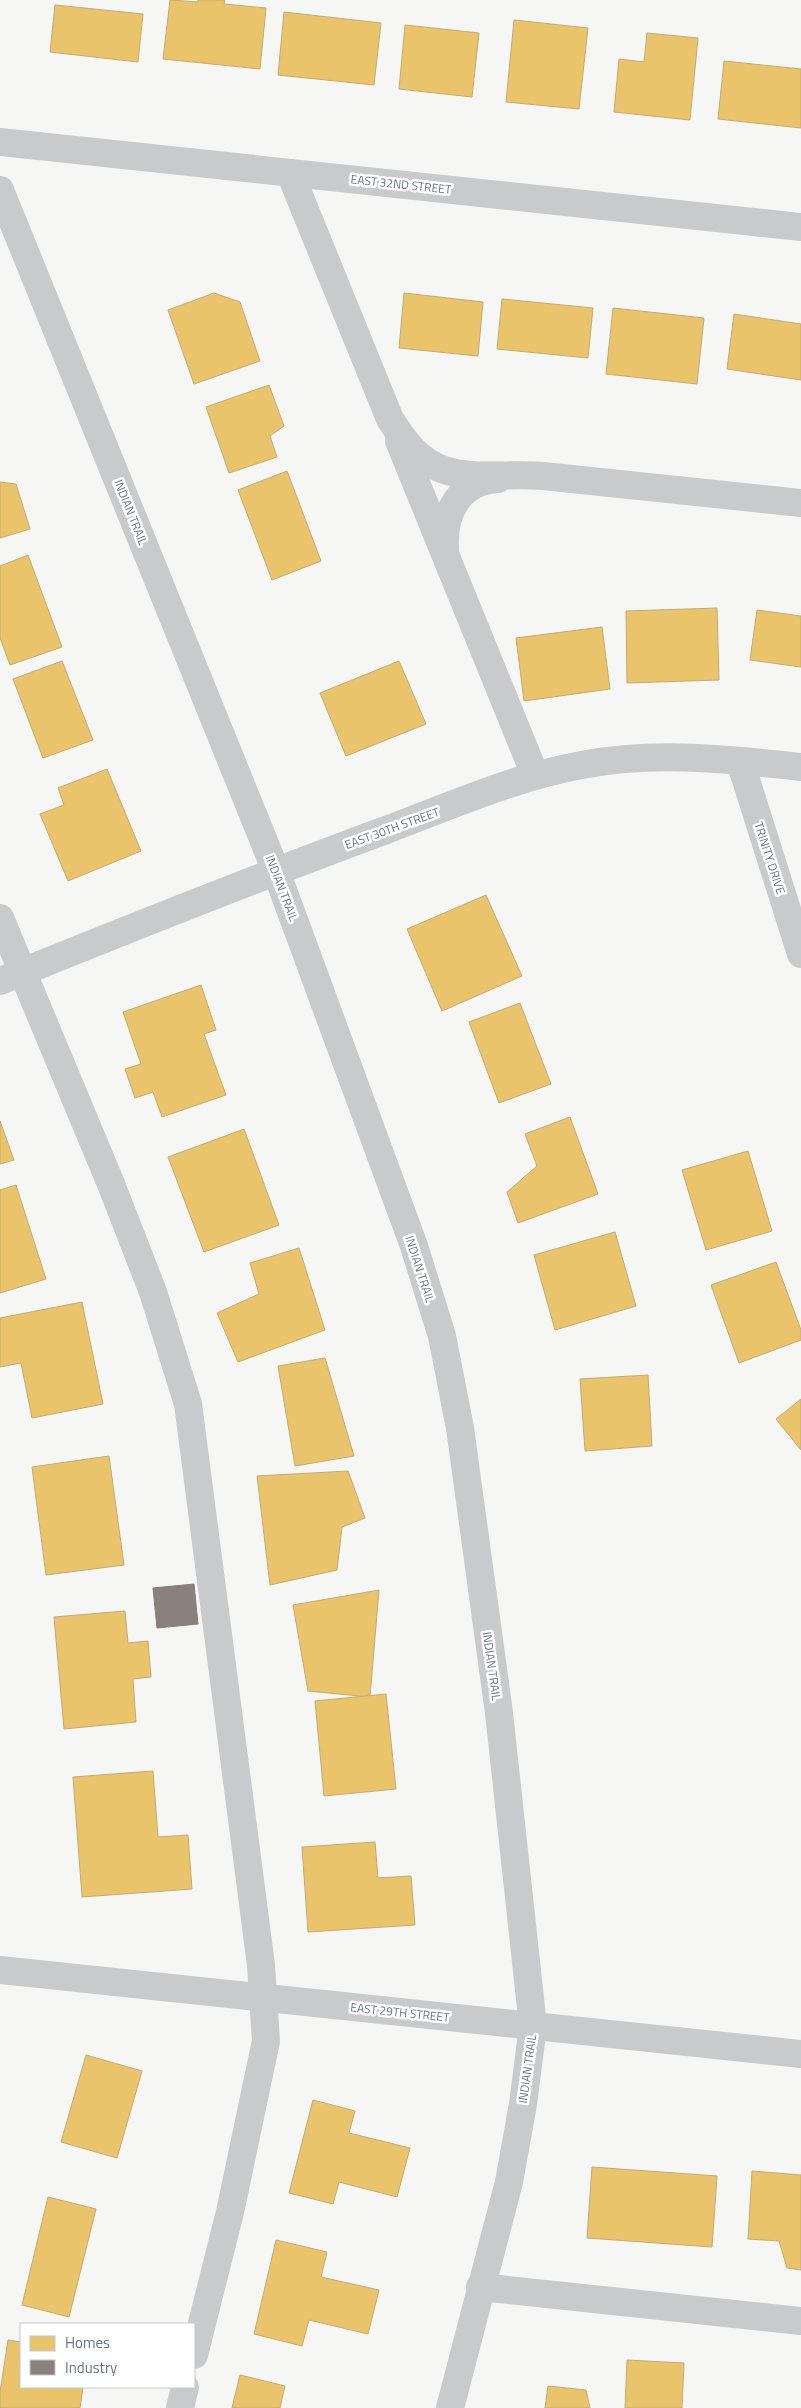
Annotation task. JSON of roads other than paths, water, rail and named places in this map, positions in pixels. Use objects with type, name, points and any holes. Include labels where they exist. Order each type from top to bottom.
[{"type":"street","name":"EAST 32ND STREET","points":[[0,142],[801,227]]},
{"type":"street","points":[[290,173],[535,775]]},
{"type":"street","name":"INDIAN TRAIL","points":[[0,190],[276,871],[410,1238],[442,1336],[460,1428],[498,1713],[533,2026],[523,2104],[508,2182],[450,2408]]},
{"type":"street","points":[[390,419],[407,445],[425,460],[443,470],[463,474],[540,476],[801,502]]},
{"type":"street","points":[[445,556],[444,536],[447,517],[451,506],[460,496],[473,486],[491,479],[540,476]]},
{"type":"street","name":"EAST 30TH STREET","points":[[11,976],[276,871],[535,775],[631,758],[686,756],[801,767]]},
{"type":"street","name":"TRINITY DRIVE","points":[[740,761],[801,954]]},
{"type":"street","points":[[0,918],[11,976],[111,1184],[153,1292],[188,1404],[261,1965],[266,2041],[230,2212],[195,2351]]},
{"type":"street","name":"EAST 29TH STREET","points":[[0,1970],[801,2054]]},
{"type":"street","points":[[480,2287],[801,2321]]},
{"type":"street","points":[[180,2408],[186,2388]]}]
